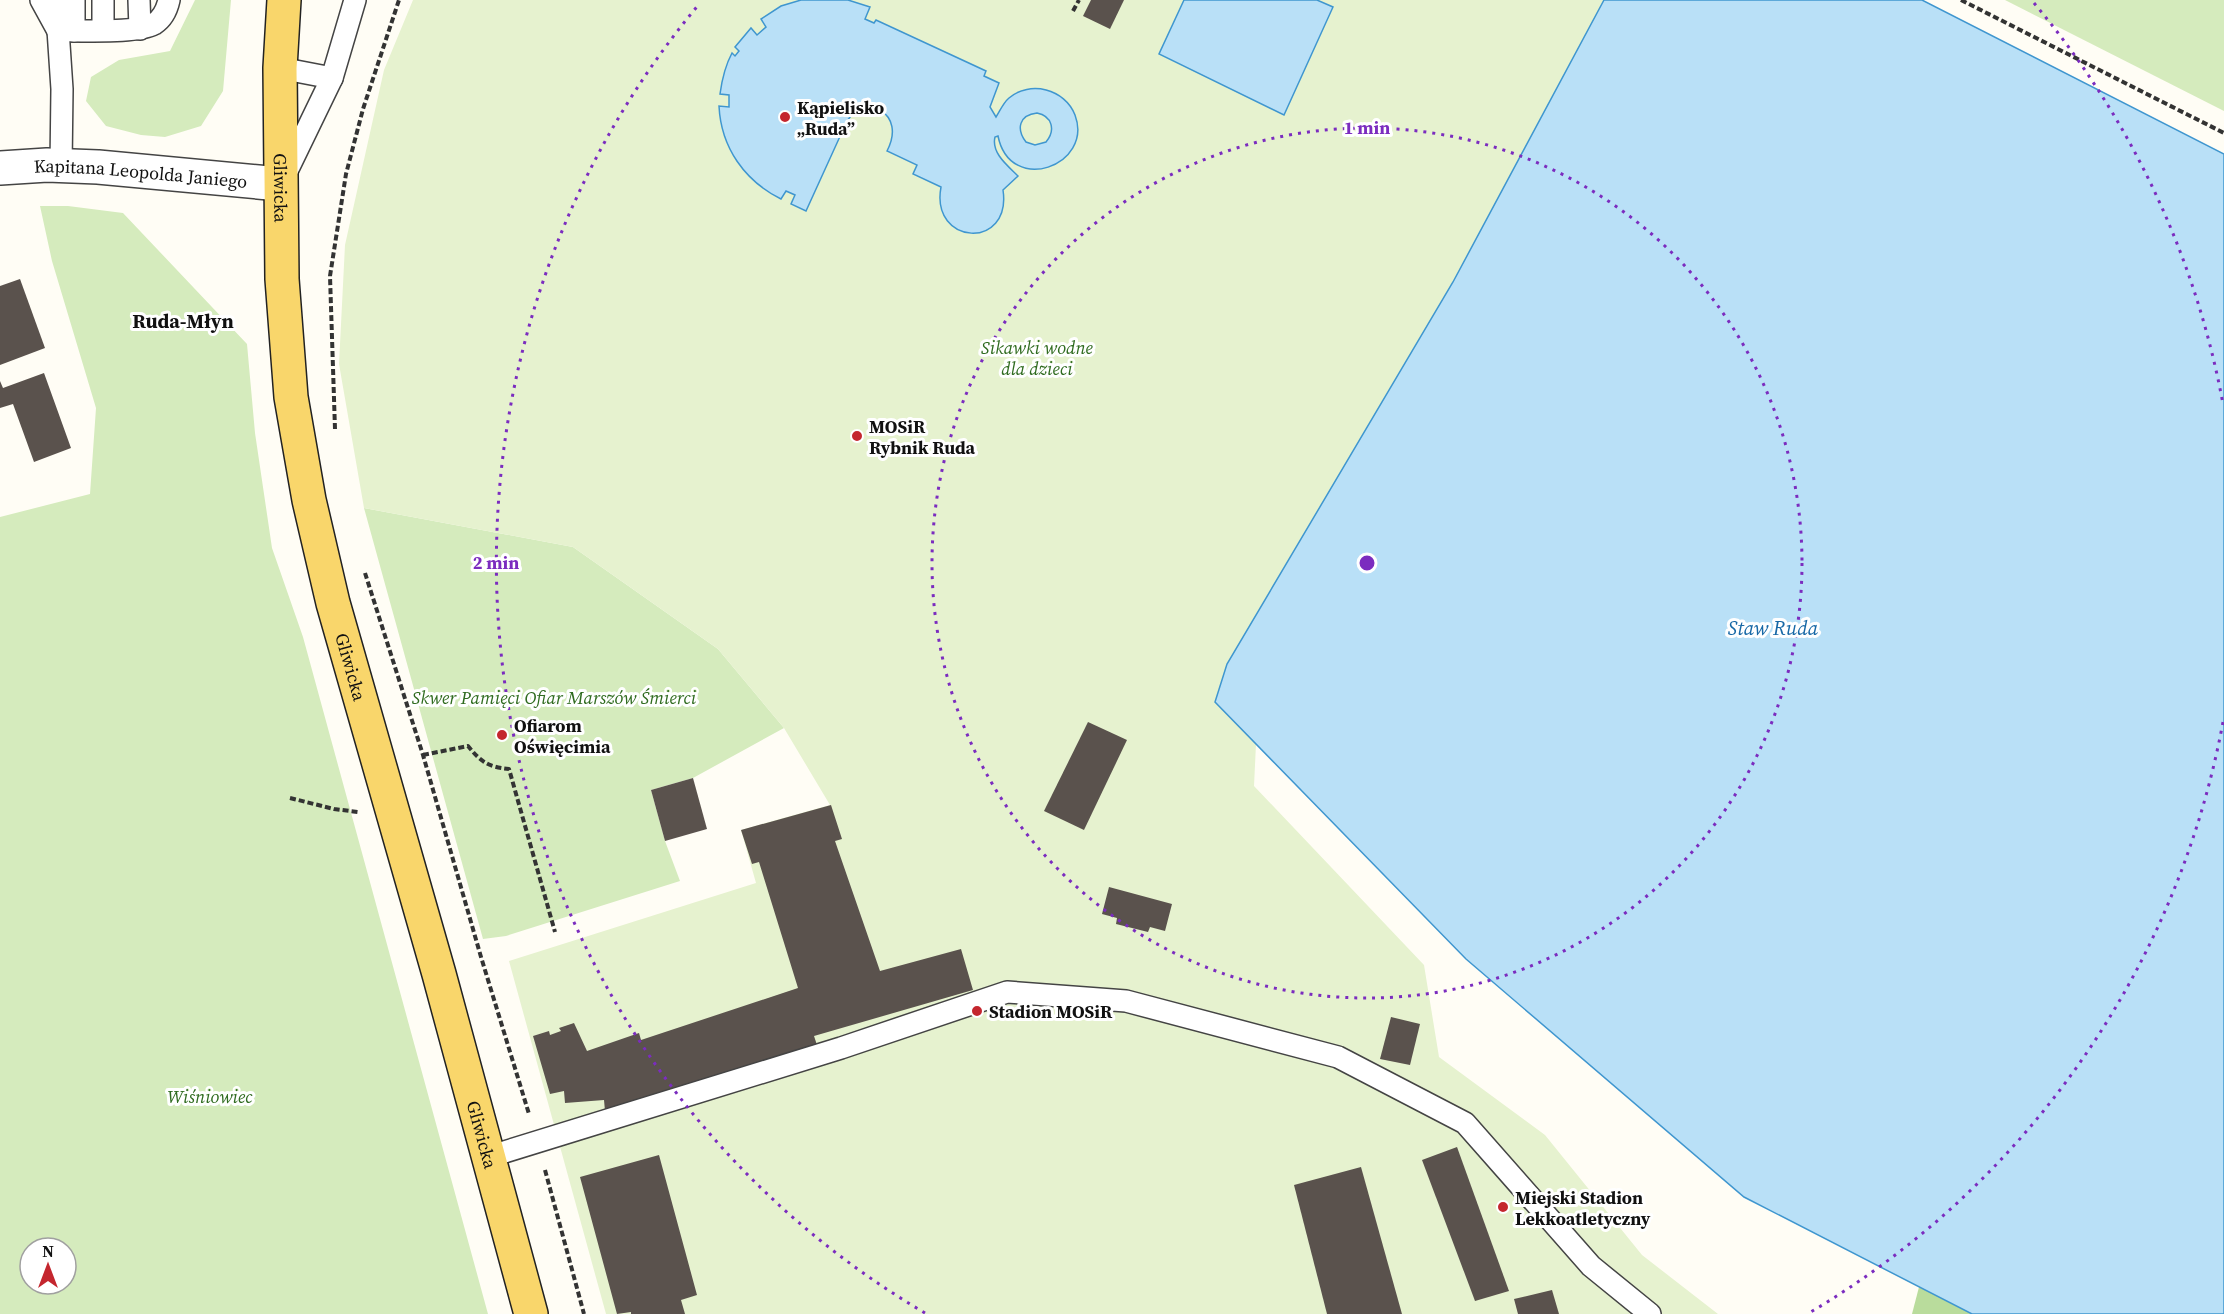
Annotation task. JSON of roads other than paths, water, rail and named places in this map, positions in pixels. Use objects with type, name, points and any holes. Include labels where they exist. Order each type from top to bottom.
[{"type":"main road","name":"Gliwicka","points":[[284,0],[280,68],[282,279],[291,397],[309,500],[333,603],[531,1314]]},
{"type":"street","name":"Kapitana Leopolda Janiego","points":[[0,168],[61,166],[280,184]]},
{"type":"lane","points":[[41,0],[66,31]]},
{"type":"lane","points":[[56,0],[66,31]]},
{"type":"lane","points":[[61,166],[62,89],[66,31],[74,0]]},
{"type":"lane","points":[[103,0],[103,30]]},
{"type":"lane","points":[[139,0],[140,29]]},
{"type":"lane","points":[[66,31],[140,29],[156,23],[164,14],[169,0]]},
{"type":"lane","points":[[280,184],[332,78],[355,0]]},
{"type":"lane","points":[[280,68],[332,78]]},
{"type":"lane","points":[[488,1157],[841,1048],[1007,992],[1126,1001],[1338,1057],[1465,1123],[1591,1266],[1650,1314]]},
{"type":"water","name":"Kąpielisko „Ruda”","points":[[801,0],[848,0],[870,7],[865,19],[874,23],[876,20],[986,71],[984,76],[999,83],[990,107],[996,117],[1007,100],[1017,92],[1036,89],[1055,93],[1070,106],[1075,115],[1078,133],[1073,148],[1062,160],[1048,167],[1033,169],[1018,165],[1006,154],[998,136],[995,137],[994,143],[998,154],[1018,176],[1003,190],[1002,210],[996,223],[984,231],[971,233],[958,230],[947,221],[941,207],[941,187],[913,174],[917,165],[887,151],[892,138],[892,126],[888,117],[882,111],[873,108],[864,109],[855,113],[847,121],[806,211],[791,204],[795,195],[786,191],[781,199],[768,192],[756,183],[737,162],[724,136],[719,106],[729,107],[729,95],[720,94],[724,73],[732,53],[735,56],[739,51],[735,47],[751,28],[757,35],[766,27],[761,19],[781,6]],"holes":[[[1031,114],[1042,115],[1051,124],[1049,137],[1046,142],[1035,145],[1026,142],[1021,132],[1021,123]]]},
{"type":"water","points":[[1184,0],[1317,0],[1333,7],[1284,115],[1159,54]]},
{"type":"water","name":"Staw Ruda","points":[[1604,0],[1922,0],[2224,154],[2224,1314],[1972,1314],[1744,1197],[1466,959],[1215,702],[1227,664],[1453,282]]},
{"type":"place","name":"Kąpielisko „Ruda”","points":[[785,117]]},
{"type":"place","name":"MOSiR Rybnik Ruda","points":[[857,436]]},
{"type":"place","name":"Ofiarom Oświęcimia","points":[[502,735]]},
{"type":"place","name":"Stadion MOSiR","points":[[977,1011]]},
{"type":"place","name":"Miejski Stadion Lekkoatletyczny","points":[[1503,1207]]},
{"type":"district","name":"Ruda-Młyn","points":[[183,321]]},
{"type":"park label","name":"Sikawki wodne dla dzieci","points":[[1037,357]]},
{"type":"park label","name":"Skwer Pamięci Ofiar Marszów Śmierci","points":[[554,697]]},
{"type":"park label","name":"Wiśniowiec","points":[[210,1096]]}]
